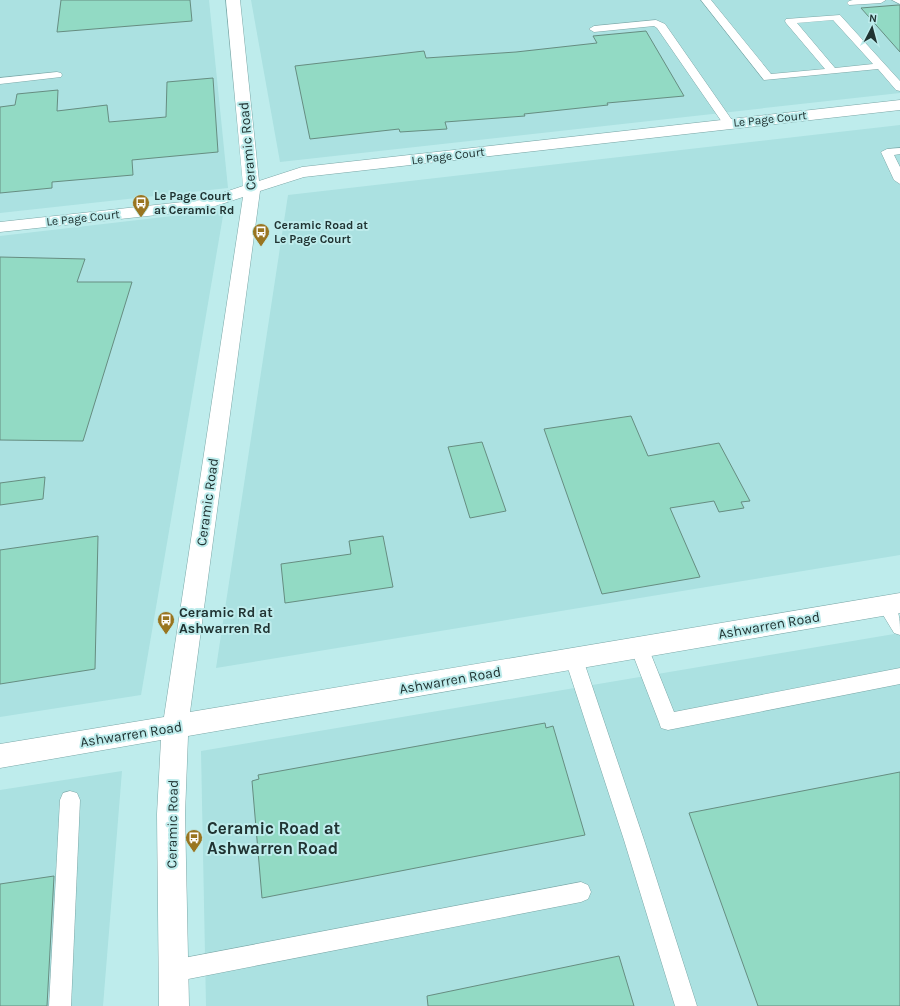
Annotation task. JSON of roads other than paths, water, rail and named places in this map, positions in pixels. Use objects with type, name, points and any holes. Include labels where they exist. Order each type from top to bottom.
[{"type":"street","name":"Ceramic Road","points":[[174,1006],[171,814],[175,727],[252,190],[233,0]]},
{"type":"street","name":"Le Page Court","points":[[0,227],[203,204],[252,190],[302,172],[728,123],[900,105]]},
{"type":"street","name":"Ashwarren Road","points":[[0,756],[893,604]]},
{"type":"lane","points":[[706,0],[768,78],[881,66]]},
{"type":"lane","points":[[852,3],[881,0]]},
{"type":"lane","points":[[832,72],[790,21],[836,17],[900,88]]},
{"type":"lane","points":[[594,29],[656,23],[661,26],[728,123]]},
{"type":"lane","points":[[0,81],[57,75]]},
{"type":"lane","points":[[900,151],[887,152],[900,180]]},
{"type":"lane","points":[[893,604],[900,628]]},
{"type":"lane","points":[[639,648],[668,722],[900,676]]},
{"type":"lane","points":[[574,659],[634,840],[686,1006]]},
{"type":"lane","points":[[60,1006],[70,800]]},
{"type":"lane","points":[[173,971],[581,892]]},
{"type":"place","name":"Le Page Court at Ceramic Rd","points":[[141,218]]},
{"type":"place","name":"Ceramic Road at Le Page Court","points":[[261,247]]},
{"type":"place","name":"Ceramic Rd at Ashwarren Rd","points":[[166,635]]},
{"type":"place","name":"Ceramic Road at Ashwarren Road","points":[[194,853]]}]
